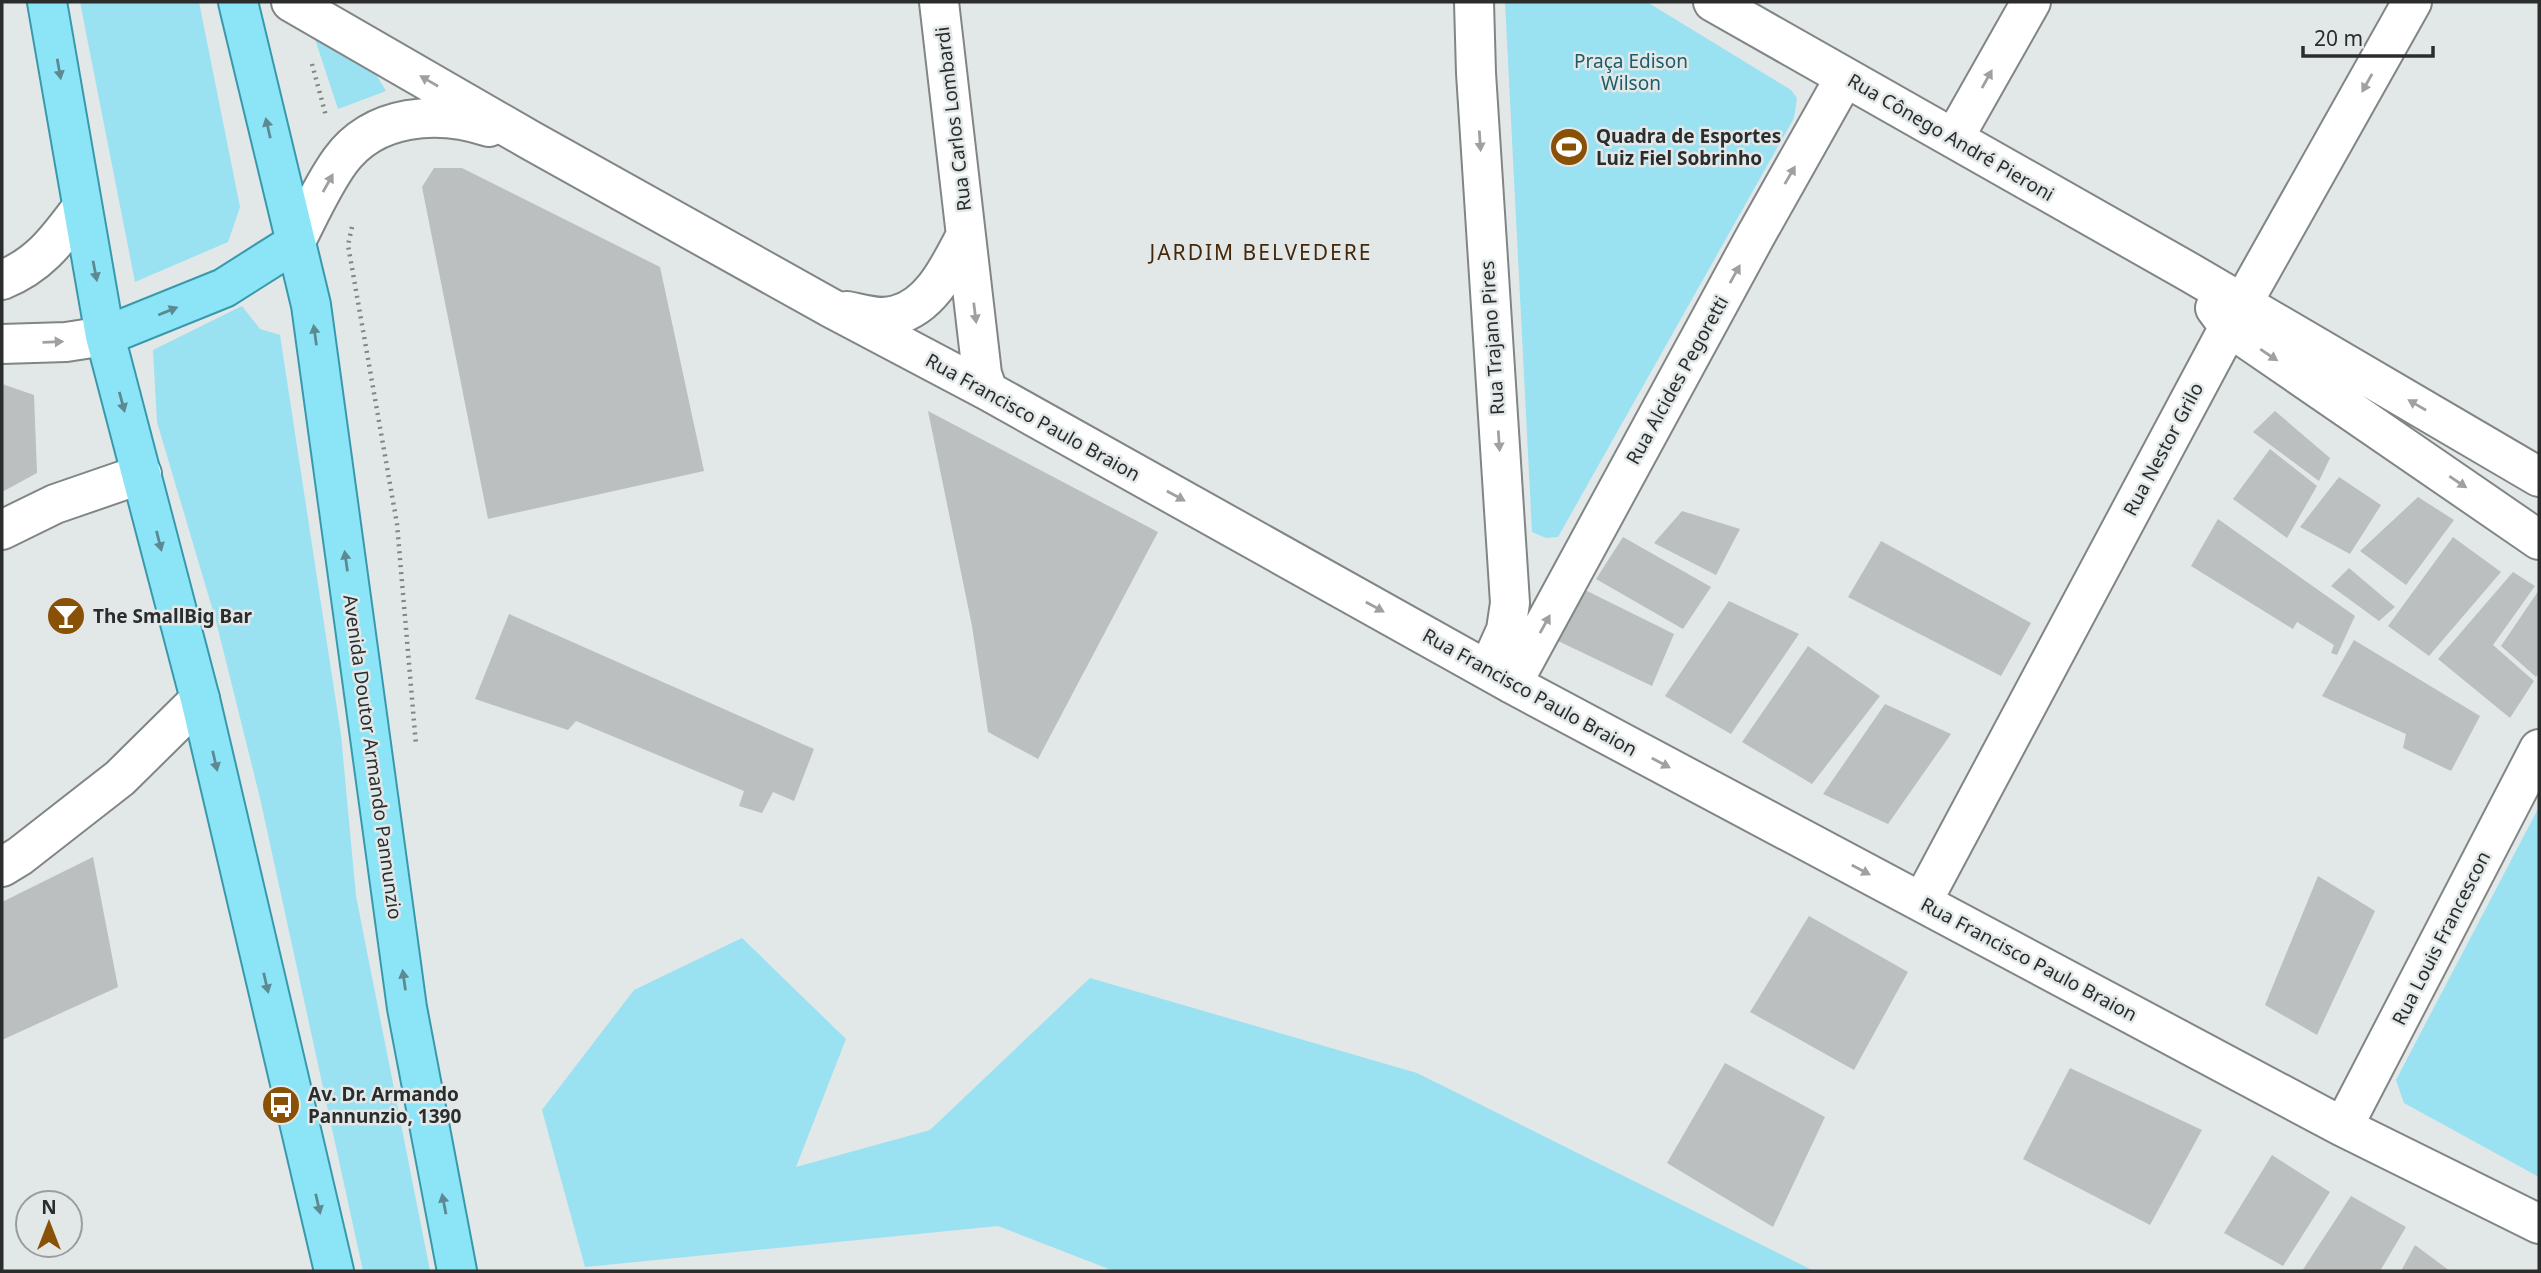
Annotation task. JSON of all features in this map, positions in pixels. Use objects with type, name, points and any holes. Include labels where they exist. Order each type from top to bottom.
[{"type":"main road","points":[[47,2],[104,336],[200,699],[334,1271]]},
{"type":"main road","name":"Avenida Doutor Armando Pannunzio","points":[[239,2],[311,305],[407,1008],[457,1271]]},
{"type":"main road","points":[[104,336],[224,288],[295,243]]},
{"type":"street","name":"Rua Carlos Lombardi","points":[[939,2],[982,374],[988,391]]},
{"type":"street","name":"Rua Trajano Pires","points":[[1474,2],[1476,73],[1510,603],[1500,677]]},
{"type":"street","name":"Rua Cônego André Pieroni","points":[[1713,2],[2189,272],[2235,315],[2539,540]]},
{"type":"street","points":[[1954,138],[2031,2]]},
{"type":"street","name":"Rua Nestor Grilo","points":[[1922,902],[2235,315],[2412,2]]},
{"type":"street","name":"Rua Francisco Paulo Braion","points":[[294,3],[530,140],[831,308],[988,391],[1500,677],[2343,1127],[2539,1224]]},
{"type":"street","name":"Rua Alcides Pegoretti","points":[[1500,677],[1750,247],[1845,77]]},
{"type":"street","name":"Rua Francisco Paulo Braion","points":[[295,243],[340,161],[360,140],[378,129],[399,122],[439,116],[474,122],[530,140]]},
{"type":"street","points":[[2,280],[22,272],[48,251],[82,207]]},
{"type":"street","name":"Rua Carlos Lombardi","points":[[831,308],[874,317],[896,315],[920,302],[942,280],[966,235]]},
{"type":"street","name":"Rua Cônego André Pieroni","points":[[2235,315],[2538,474]]},
{"type":"street","points":[[2,344],[66,342],[104,336]]},
{"type":"street","points":[[2,530],[54,505],[142,474]]},
{"type":"street","points":[[2509,517],[2538,474]]},
{"type":"street","points":[[2,867],[120,778],[200,699]]},
{"type":"street","name":"Rua Louis Francescon","points":[[2343,1127],[2539,749]]},
{"type":"path","points":[[294,3],[340,161]]},
{"type":"path","points":[[352,224],[348,245],[397,524],[416,747]]},
{"type":"green space","points":[[80,2],[199,2],[240,207],[228,242],[135,282]]},
{"type":"green space","name":"Praça Edison Wilson","points":[[1505,2],[1647,2],[1791,90],[1797,98],[1794,118],[1558,537],[1546,538],[1532,532]]},
{"type":"green space","points":[[314,36],[375,73],[386,91],[338,109]]},
{"type":"green space","points":[[242,306],[260,329],[280,335],[341,735],[356,896],[430,1271],[363,1271],[260,798],[216,621],[157,422],[153,350]]},
{"type":"green space","points":[[2539,807],[2539,1177],[2404,1103],[2396,1080]]},
{"type":"green space","points":[[742,938],[846,1039],[796,1167],[930,1130],[1090,978],[1417,1073],[1814,1271],[1114,1271],[998,1226],[585,1267],[542,1110],[634,990]]},
{"type":"building","points":[[434,168],[462,168],[660,267],[704,471],[488,519],[422,187]]},
{"type":"building","points":[[2,384],[34,395],[37,473],[2,492]]},
{"type":"building","points":[[928,411],[1158,532],[1038,759],[988,732],[972,626]]},
{"type":"building","points":[[2275,411],[2330,458],[2319,481],[2253,432]]},
{"type":"building","points":[[2270,449],[2317,486],[2287,538],[2233,499]]},
{"type":"building","points":[[2339,477],[2381,505],[2350,554],[2300,527]]},
{"type":"building","points":[[2418,497],[2454,520],[2406,585],[2360,551]]},
{"type":"building","points":[[1682,511],[1740,529],[1716,575],[1654,543]]},
{"type":"building","points":[[2218,519],[2355,616],[2337,655],[2331,653],[2334,645],[2297,622],[2293,629],[2191,566]]},
{"type":"building","points":[[1623,537],[1711,587],[1683,629],[1596,579]]},
{"type":"building","points":[[2453,537],[2501,572],[2429,656],[2388,626]]},
{"type":"building","points":[[1881,541],[2031,623],[2001,676],[1848,597]]},
{"type":"building","points":[[2349,568],[2395,607],[2379,621],[2331,586]]},
{"type":"building","points":[[2513,572],[2535,586],[2493,645],[2534,681],[2510,718],[2438,659]]},
{"type":"building","points":[[1583,589],[1674,634],[1652,686],[1554,639]]},
{"type":"building","points":[[2539,590],[2539,672],[2536,677],[2501,646]]},
{"type":"building","points":[[1729,601],[1799,634],[1731,734],[1665,696]]},
{"type":"building","points":[[509,614],[814,749],[794,801],[773,792],[762,813],[739,806],[744,791],[576,721],[568,730],[475,699]]},
{"type":"building","points":[[2354,640],[2480,716],[2451,771],[2403,748],[2406,734],[2322,696]]},
{"type":"building","points":[[1808,646],[1880,696],[1812,784],[1742,742]]},
{"type":"building","points":[[1885,704],[1951,734],[1888,824],[1823,794]]},
{"type":"building","points":[[93,857],[118,987],[2,1040],[2,902]]},
{"type":"building","points":[[2318,876],[2375,911],[2317,1035],[2265,1005]]},
{"type":"building","points":[[1809,916],[1908,972],[1854,1070],[1750,1012]]},
{"type":"building","points":[[1725,1063],[1825,1117],[1773,1227],[1667,1163]]},
{"type":"building","points":[[2070,1068],[2202,1130],[2150,1225],[2023,1159]]},
{"type":"building","points":[[2272,1155],[2330,1192],[2283,1266],[2224,1233]]},
{"type":"building","points":[[2351,1196],[2406,1227],[2380,1271],[2302,1271]]},
{"type":"building","points":[[2415,1245],[2450,1271],[2401,1271]]},
{"type":"place","name":"Quadra de Esportes Luiz Fiel Sobrinho","points":[[1569,147]]},
{"type":"place","name":"The SmallBig Bar","points":[[66,616]]},
{"type":"place","name":"Av. Dr. Armando Pannunzio, 1390","points":[[281,1105]]},
{"type":"district","name":"JARDIM BELVEDERE","points":[[1261,252]]}]
